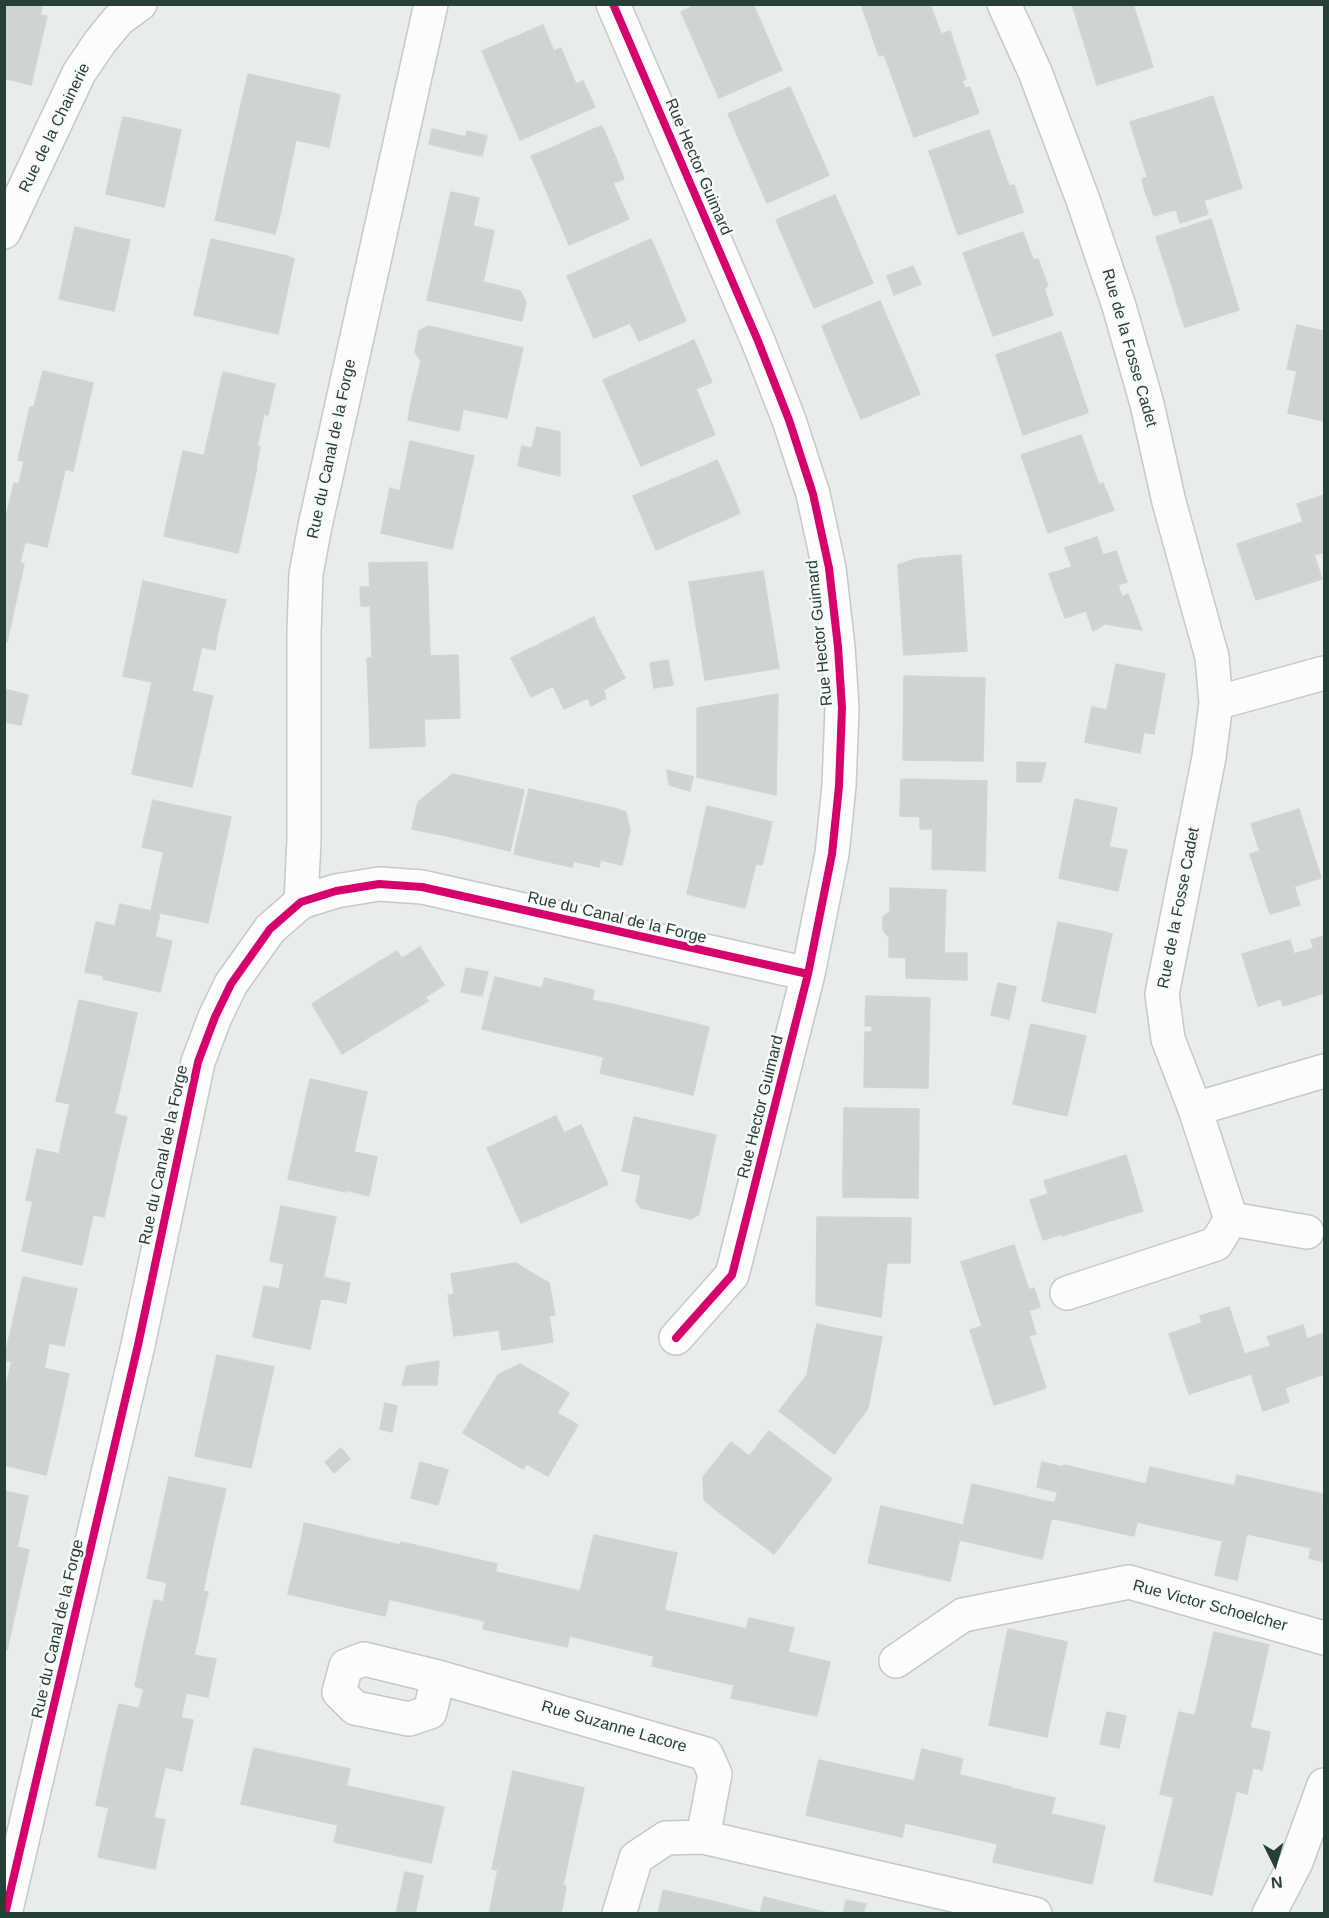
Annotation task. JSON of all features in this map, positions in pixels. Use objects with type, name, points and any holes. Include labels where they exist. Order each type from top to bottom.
[{"type":"street","name":"Rue de la Chainerie","points":[[4,232],[79,73],[118,20],[140,4]]},
{"type":"street","name":"Rue du Canal de la Forge","points":[[301,902],[304,840],[306,574],[431,4]]},
{"type":"street","name":"Rue Hector Guimard","points":[[613,4],[758,341],[785,410],[813,494],[829,568],[842,708],[839,786],[832,854],[808,975],[732,1275],[676,1338]]},
{"type":"street","name":"Rue de la Fosse Cadet","points":[[1004,4],[1035,72],[1083,200],[1119,306],[1147,404],[1169,502],[1212,657],[1216,703],[1209,757],[1161,994],[1168,1039],[1195,1109],[1231,1219]]},
{"type":"street","points":[[1216,703],[1324,673]]},
{"type":"street","name":"Rue du Canal de la Forge","points":[[5,1914],[138,1345],[198,1062],[215,1017],[231,984],[270,929],[301,902],[336,891],[379,884],[422,887],[808,975]]},
{"type":"street","points":[[1195,1109],[1324,1071]]},
{"type":"street","points":[[1067,1293],[1216,1244],[1231,1219],[1307,1232]]},
{"type":"street","name":"Rue Victor Schoelcher","points":[[896,1661],[963,1615],[1129,1582],[1324,1638]]},
{"type":"street","name":"Rue Suzanne Lacore","points":[[438,1677],[706,1754],[716,1774],[703,1837]]},
{"type":"street","points":[[1269,1914],[1296,1862],[1324,1785]]},
{"type":"street","points":[[619,1914],[636,1858],[666,1838],[703,1837],[1035,1914]]},
{"type":"building","points":[[4,4],[43,4],[40,15],[47,16],[31,85],[4,78]]},
{"type":"building","points":[[698,4],[753,4],[782,70],[719,98],[681,12]]},
{"type":"building","points":[[861,4],[930,4],[941,34],[879,56]]},
{"type":"building","points":[[1072,4],[1133,4],[1153,67],[1097,85]]},
{"type":"building","points":[[543,25],[560,66],[567,63],[576,84],[583,81],[595,107],[520,140],[482,51]]},
{"type":"building","points":[[950,31],[966,79],[962,81],[965,88],[970,87],[979,113],[914,137],[884,54]]},
{"type":"building","points":[[561,48],[567,63],[560,66],[554,51]]},
{"type":"building","points":[[248,74],[333,93],[324,134],[292,126],[272,214],[219,202]]},
{"type":"building","points":[[790,87],[829,175],[767,203],[728,114]]},
{"type":"building","points":[[333,93],[340,95],[329,147],[296,140],[280,215],[272,214],[292,126],[324,134]]},
{"type":"building","points":[[1213,96],[1228,143],[1204,151],[1189,104]]},
{"type":"building","points":[[1189,104],[1218,196],[1154,216],[1145,191],[1151,189],[1130,122]]},
{"type":"building","points":[[123,117],[129,118],[120,157],[114,156]]},
{"type":"building","points":[[129,118],[181,130],[164,207],[106,194],[114,156],[120,157]]},
{"type":"building","points":[[602,126],[616,158],[605,164],[591,130]]},
{"type":"building","points":[[432,129],[466,137],[462,152],[429,144]]},
{"type":"building","points":[[591,130],[605,164],[616,158],[624,179],[613,183],[629,219],[569,245],[542,181],[560,173],[549,149]]},
{"type":"building","points":[[989,130],[1009,186],[1014,185],[1023,212],[958,235],[929,151]]},
{"type":"building","points":[[467,131],[487,136],[482,156],[462,152]]},
{"type":"building","points":[[1228,143],[1242,188],[1218,196],[1204,151]]},
{"type":"building","points":[[549,149],[560,173],[542,181],[531,156]]},
{"type":"building","points":[[1148,177],[1151,189],[1145,191],[1142,179]]},
{"type":"building","points":[[451,192],[479,198],[473,226],[494,231],[483,282],[520,291],[526,302],[522,321],[427,300]]},
{"type":"building","points":[[835,195],[873,283],[814,308],[776,220]]},
{"type":"building","points":[[1204,201],[1208,214],[1180,223],[1176,209]]},
{"type":"building","points":[[219,202],[280,215],[275,234],[237,225],[239,214],[218,208]]},
{"type":"building","points":[[218,208],[239,214],[237,225],[215,220]]},
{"type":"building","points":[[1211,219],[1239,310],[1185,327],[1177,304],[1183,303],[1179,290],[1174,292],[1156,237]]},
{"type":"building","points":[[75,227],[130,240],[114,311],[59,299]]},
{"type":"building","points":[[1023,232],[1033,260],[1038,259],[1048,286],[1044,288],[1053,315],[993,336],[963,253]]},
{"type":"building","points":[[211,239],[287,256],[277,300],[285,301],[278,334],[194,315]]},
{"type":"building","points":[[651,239],[663,266],[651,271],[665,304],[677,300],[686,321],[639,341],[630,323],[594,338],[567,276]]},
{"type":"building","points":[[287,256],[294,259],[285,301],[277,300]]},
{"type":"building","points":[[663,266],[677,300],[665,304],[651,271]]},
{"type":"building","points":[[913,266],[921,284],[894,295],[887,276]]},
{"type":"building","points":[[1179,290],[1183,303],[1177,304],[1174,292]]},
{"type":"building","points":[[880,301],[920,394],[861,419],[837,363],[847,359],[831,322]]},
{"type":"building","points":[[831,322],[847,359],[837,363],[822,326]]},
{"type":"building","points":[[1297,325],[1324,331],[1324,421],[1288,413],[1297,371],[1287,369]]},
{"type":"building","points":[[429,326],[523,348],[507,418],[463,409],[459,431],[408,420],[412,398],[419,399],[427,362],[421,361],[415,352],[419,331]]},
{"type":"building","points":[[1061,332],[1080,388],[1075,389],[1084,414],[1023,435],[996,355]]},
{"type":"building","points":[[694,340],[712,382],[696,389],[715,435],[709,437],[684,379],[700,372],[688,343]]},
{"type":"building","points":[[688,343],[700,372],[684,379],[709,437],[641,466],[603,380]]},
{"type":"building","points":[[421,361],[427,362],[419,399],[412,398]]},
{"type":"building","points":[[43,371],[93,383],[73,471],[18,460],[30,407],[34,407]]},
{"type":"building","points":[[223,372],[275,384],[268,415],[264,414],[257,446],[260,446],[256,468],[204,456]]},
{"type":"building","points":[[1080,388],[1088,412],[1084,414],[1075,389]]},
{"type":"building","points":[[537,427],[560,432],[560,455],[532,448]]},
{"type":"building","points":[[1081,435],[1099,485],[1103,483],[1114,510],[1048,533],[1021,455]]},
{"type":"building","points":[[410,441],[474,456],[452,549],[381,533],[390,488],[400,491]]},
{"type":"building","points":[[522,446],[560,455],[560,476],[518,466]]},
{"type":"building","points":[[183,451],[257,467],[238,553],[164,536]]},
{"type":"building","points":[[717,460],[731,491],[723,495],[709,464]]},
{"type":"building","points":[[24,461],[65,470],[47,547],[25,542],[20,563],[4,559],[4,512],[7,513],[14,483],[19,484]]},
{"type":"building","points":[[709,464],[723,495],[731,491],[740,513],[656,550],[633,496]]},
{"type":"building","points":[[1324,495],[1324,552],[1314,555],[1297,504]]},
{"type":"building","points":[[1303,522],[1322,579],[1256,600],[1237,544]]},
{"type":"building","points":[[1097,537],[1103,555],[1116,551],[1127,582],[1118,585],[1122,597],[1128,594],[1142,630],[1105,624],[1093,631],[1086,611],[1065,618],[1049,574],[1072,567],[1065,548]]},
{"type":"building","points":[[961,555],[967,651],[904,655],[902,628],[911,627],[908,595],[900,595],[898,565],[915,559]]},
{"type":"building","points":[[4,559],[24,564],[7,642],[4,641]]},
{"type":"building","points":[[427,562],[430,655],[372,657],[369,563]]},
{"type":"building","points":[[763,571],[779,668],[705,680],[689,582]]},
{"type":"building","points":[[143,581],[226,600],[218,631],[206,628],[192,690],[123,676]]},
{"type":"building","points":[[360,587],[370,587],[371,606],[361,606]]},
{"type":"building","points":[[900,595],[908,595],[911,627],[902,628]]},
{"type":"building","points":[[594,617],[598,627],[565,644],[560,634]]},
{"type":"building","points":[[598,627],[625,678],[589,700],[587,698],[564,709],[553,686],[531,697],[511,658],[560,634],[565,644]]},
{"type":"building","points":[[206,628],[218,631],[215,650],[202,647]]},
{"type":"building","points":[[458,655],[460,718],[424,719],[425,746],[377,748],[375,705],[369,705],[367,658]]},
{"type":"building","points":[[668,660],[673,685],[654,688],[650,663]]},
{"type":"building","points":[[1116,664],[1165,674],[1156,722],[1146,720],[1140,753],[1085,742],[1092,707],[1107,710]]},
{"type":"building","points":[[904,676],[985,678],[983,761],[903,760]]},
{"type":"building","points":[[152,682],[213,696],[192,787],[132,774]]},
{"type":"building","points":[[4,689],[28,695],[21,725],[4,722]]},
{"type":"building","points":[[604,692],[606,698],[591,706],[589,700]]},
{"type":"building","points":[[778,694],[776,795],[697,777],[697,708]]},
{"type":"building","points":[[369,705],[375,705],[377,748],[370,748]]},
{"type":"building","points":[[1146,720],[1156,722],[1154,734],[1143,732]]},
{"type":"building","points":[[1017,762],[1046,763],[1041,782],[1017,782]]},
{"type":"building","points":[[667,770],[693,777],[690,791],[669,785]]},
{"type":"building","points":[[453,774],[524,790],[510,851],[451,837],[453,831],[443,829],[442,835],[412,829],[418,802]]},
{"type":"building","points":[[901,779],[987,781],[985,871],[932,869],[933,817],[900,816]]},
{"type":"building","points":[[529,789],[613,808],[599,867],[547,855],[545,861],[514,854]]},
{"type":"building","points":[[1075,799],[1117,808],[1109,847],[1127,850],[1118,891],[1059,878]]},
{"type":"building","points":[[153,800],[174,805],[164,852],[142,847]]},
{"type":"building","points":[[174,805],[231,817],[219,873],[162,860]]},
{"type":"building","points":[[707,806],[772,822],[766,849],[758,854],[752,853],[750,862],[756,863],[745,908],[687,894]]},
{"type":"building","points":[[613,808],[626,812],[630,830],[622,865],[601,860]]},
{"type":"building","points":[[1299,809],[1321,878],[1273,893],[1251,824]]},
{"type":"building","points":[[920,817],[933,817],[933,829],[920,829]]},
{"type":"building","points":[[443,829],[453,831],[451,837],[442,835]]},
{"type":"building","points":[[766,849],[762,865],[750,862],[752,853],[758,854]]},
{"type":"building","points":[[1260,851],[1273,893],[1264,896],[1250,854]]},
{"type":"building","points":[[547,855],[574,861],[572,867],[545,861]]},
{"type":"building","points":[[162,860],[219,873],[208,923],[151,911]]},
{"type":"building","points":[[1294,886],[1300,905],[1270,914],[1264,896]]},
{"type":"building","points":[[890,888],[946,890],[944,953],[967,953],[967,980],[906,978],[906,958],[889,957],[889,937],[883,930],[883,917],[890,911]]},
{"type":"building","points":[[120,904],[160,913],[155,937],[172,941],[160,992],[103,979],[104,976],[85,972],[96,922],[115,926]]},
{"type":"building","points":[[1058,922],[1105,932],[1097,969],[1104,970],[1095,1013],[1042,1001]]},
{"type":"building","points":[[1105,932],[1112,934],[1104,970],[1097,969]]},
{"type":"building","points":[[1324,936],[1324,983],[1311,940]]},
{"type":"building","points":[[1290,940],[1294,954],[1314,948],[1324,983],[1324,993],[1283,1006],[1281,999],[1258,1006],[1242,954]]},
{"type":"building","points":[[420,947],[444,985],[425,997],[401,959]]},
{"type":"building","points":[[397,951],[428,1001],[384,1028],[353,978]]},
{"type":"building","points":[[466,968],[488,972],[482,996],[461,992]]},
{"type":"building","points":[[495,977],[550,990],[552,980],[594,990],[592,1000],[616,1005],[604,1057],[482,1029]]},
{"type":"building","points":[[353,978],[384,1028],[342,1054],[312,1004]]},
{"type":"building","points":[[545,978],[552,980],[550,990],[542,988]]},
{"type":"building","points":[[998,983],[1016,987],[1009,1019],[991,1015]]},
{"type":"building","points":[[866,996],[930,998],[928,1088],[864,1087],[865,1032],[872,1032],[872,1026],[865,1026]]},
{"type":"building","points":[[79,1000],[137,1013],[126,1064],[68,1051]]},
{"type":"building","points":[[616,1005],[709,1027],[693,1095],[600,1073]]},
{"type":"building","points":[[1031,1024],[1086,1036],[1067,1116],[1013,1104]]},
{"type":"building","points":[[68,1051],[126,1064],[114,1114],[56,1101]]},
{"type":"building","points":[[310,1079],[367,1092],[356,1142],[299,1129]]},
{"type":"building","points":[[70,1104],[127,1117],[115,1167],[59,1154]]},
{"type":"building","points":[[844,1108],[852,1108],[850,1176],[843,1176]]},
{"type":"building","points":[[852,1108],[919,1109],[918,1198],[843,1197],[843,1176],[850,1176]]},
{"type":"building","points":[[556,1116],[564,1133],[581,1125],[603,1173],[580,1183],[585,1195],[521,1223],[487,1148]]},
{"type":"building","points":[[634,1117],[716,1135],[699,1214],[691,1219],[641,1208],[636,1201],[641,1175],[622,1171]]},
{"type":"building","points":[[299,1129],[356,1142],[346,1192],[288,1179]]},
{"type":"building","points":[[37,1149],[115,1167],[104,1217],[26,1200]]},
{"type":"building","points":[[354,1152],[377,1157],[369,1196],[346,1190]]},
{"type":"building","points":[[1126,1155],[1141,1205],[1101,1217],[1103,1223],[1062,1236],[1044,1181]]},
{"type":"building","points":[[603,1173],[608,1184],[585,1195],[580,1183]]},
{"type":"building","points":[[1048,1194],[1061,1234],[1043,1240],[1030,1200]]},
{"type":"building","points":[[33,1201],[93,1215],[82,1265],[22,1251]]},
{"type":"building","points":[[1141,1205],[1143,1211],[1103,1223],[1101,1217]]},
{"type":"building","points":[[281,1206],[336,1217],[319,1298],[279,1290],[284,1264],[270,1261]]},
{"type":"building","points":[[817,1217],[911,1218],[910,1263],[887,1263],[881,1317],[816,1305]]},
{"type":"building","points":[[1014,1245],[1029,1290],[1034,1288],[1040,1307],[982,1326],[961,1262]]},
{"type":"building","points":[[515,1263],[549,1283],[555,1315],[549,1316],[553,1342],[502,1350],[499,1330],[454,1336],[448,1295],[454,1294],[451,1274]]},
{"type":"building","points":[[23,1277],[77,1289],[64,1346],[49,1343],[44,1369],[4,1360]]},
{"type":"building","points":[[323,1277],[350,1283],[346,1303],[319,1298]]},
{"type":"building","points":[[264,1286],[321,1298],[310,1349],[253,1337]]},
{"type":"building","points":[[1229,1307],[1251,1374],[1189,1394],[1169,1334],[1202,1323],[1200,1316]]},
{"type":"building","points":[[1029,1311],[1036,1334],[1029,1336],[1046,1388],[994,1405],[970,1330]]},
{"type":"building","points":[[817,1324],[829,1327],[827,1340],[814,1337]]},
{"type":"building","points":[[1303,1325],[1307,1339],[1324,1333],[1324,1374],[1285,1388],[1289,1402],[1263,1411],[1245,1354],[1271,1346],[1267,1337]]},
{"type":"building","points":[[829,1327],[882,1337],[868,1408],[834,1454],[779,1411],[807,1375],[814,1337],[827,1340]]},
{"type":"building","points":[[217,1355],[274,1367],[262,1418],[206,1405]]},
{"type":"building","points":[[12,1361],[69,1374],[58,1425],[4,1413],[4,1393]]},
{"type":"building","points":[[439,1361],[437,1385],[402,1385],[407,1366]]},
{"type":"building","points":[[520,1364],[544,1378],[539,1386],[508,1370]]},
{"type":"building","points":[[508,1370],[539,1386],[544,1378],[569,1393],[557,1413],[578,1425],[548,1476],[527,1464],[523,1469],[463,1433],[498,1375]]},
{"type":"building","points":[[385,1403],[397,1406],[392,1432],[380,1429]]},
{"type":"building","points":[[206,1405],[262,1418],[251,1468],[195,1456]]},
{"type":"building","points":[[4,1413],[58,1425],[46,1475],[4,1465]]},
{"type":"building","points":[[769,1431],[832,1479],[774,1554],[716,1510],[739,1480],[733,1477]]},
{"type":"building","points":[[731,1442],[749,1456],[733,1477],[739,1480],[716,1510],[704,1500],[703,1477]]},
{"type":"building","points":[[341,1448],[350,1459],[334,1473],[325,1462]]},
{"type":"building","points":[[420,1462],[448,1470],[438,1505],[411,1498]]},
{"type":"building","points":[[1042,1462],[1063,1467],[1057,1492],[1037,1487]]},
{"type":"building","points":[[1064,1465],[1146,1484],[1134,1536],[1051,1518]]},
{"type":"building","points":[[1150,1467],[1235,1486],[1223,1541],[1137,1522]]},
{"type":"building","points":[[1237,1475],[1323,1494],[1311,1548],[1225,1529]]},
{"type":"building","points":[[169,1477],[226,1489],[214,1540],[158,1528]]},
{"type":"building","points":[[972,1484],[1055,1503],[1042,1559],[960,1540]]},
{"type":"building","points":[[4,1491],[28,1496],[17,1547],[4,1544]]},
{"type":"building","points":[[1322,1501],[1324,1502],[1324,1562],[1309,1558]]},
{"type":"building","points":[[881,1506],[963,1525],[950,1581],[868,1563]]},
{"type":"building","points":[[304,1523],[400,1545],[398,1558],[302,1536]]},
{"type":"building","points":[[158,1528],[214,1540],[203,1591],[147,1578]]},
{"type":"building","points":[[1225,1529],[1247,1534],[1237,1580],[1215,1575]]},
{"type":"building","points":[[594,1535],[617,1540],[614,1552],[650,1560],[653,1548],[677,1553],[667,1598],[583,1579]]},
{"type":"building","points":[[302,1536],[398,1558],[385,1616],[288,1594]]},
{"type":"building","points":[[617,1540],[653,1548],[650,1560],[614,1552]]},
{"type":"building","points":[[401,1542],[497,1564],[485,1621],[388,1599]]},
{"type":"building","points":[[4,1544],[29,1550],[18,1600],[4,1597]]},
{"type":"building","points":[[496,1572],[580,1591],[567,1647],[483,1629]]},
{"type":"building","points":[[583,1579],[667,1598],[654,1656],[570,1636]]},
{"type":"building","points":[[167,1583],[208,1592],[194,1655],[144,1643],[154,1600],[163,1602]]},
{"type":"building","points":[[4,1597],[18,1600],[7,1650],[4,1650]]},
{"type":"building","points":[[664,1610],[747,1629],[734,1685],[652,1666]]},
{"type":"building","points":[[749,1618],[794,1628],[788,1652],[744,1642]]},
{"type":"building","points":[[1008,1629],[1067,1642],[1047,1737],[989,1725]]},
{"type":"building","points":[[1214,1632],[1269,1645],[1250,1728],[1195,1715]]},
{"type":"building","points":[[744,1642],[830,1662],[817,1716],[731,1698]]},
{"type":"building","points":[[144,1643],[194,1655],[181,1718],[139,1708],[144,1689],[135,1686]]},
{"type":"building","points":[[194,1655],[216,1659],[208,1697],[186,1693]]},
{"type":"building","points":[[119,1704],[176,1717],[165,1767],[107,1754]]},
{"type":"building","points":[[1107,1712],[1126,1716],[1119,1748],[1100,1744]]},
{"type":"building","points":[[1179,1712],[1270,1732],[1262,1770],[1246,1766],[1244,1774],[1251,1776],[1247,1794],[1236,1791],[1232,1811],[1160,1794]]},
{"type":"building","points":[[176,1717],[193,1720],[182,1771],[165,1767]]},
{"type":"building","points":[[254,1748],[350,1769],[338,1825],[241,1804]]},
{"type":"building","points":[[922,1749],[963,1759],[959,1775],[918,1765]]},
{"type":"building","points":[[107,1754],[165,1767],[154,1817],[96,1805]]},
{"type":"building","points":[[819,1760],[914,1781],[902,1837],[806,1815]]},
{"type":"building","points":[[918,1765],[1011,1787],[998,1844],[905,1823]]},
{"type":"building","points":[[1246,1766],[1253,1768],[1251,1776],[1244,1774]]},
{"type":"building","points":[[513,1771],[521,1773],[498,1870],[492,1869]]},
{"type":"building","points":[[521,1773],[576,1786],[555,1883],[498,1870]]},
{"type":"building","points":[[347,1786],[444,1807],[431,1863],[334,1842]]},
{"type":"building","points":[[576,1786],[584,1788],[563,1885],[555,1883]]},
{"type":"building","points":[[1011,1788],[1055,1798],[1051,1814],[1007,1804]]},
{"type":"building","points":[[1174,1797],[1232,1811],[1212,1895],[1154,1881]]},
{"type":"building","points":[[1007,1804],[1105,1826],[1092,1884],[993,1862]]},
{"type":"building","points":[[109,1807],[165,1820],[155,1869],[98,1857]]},
{"type":"building","points":[[498,1870],[505,1872],[496,1914],[489,1914]]},
{"type":"building","points":[[405,1872],[423,1876],[415,1914],[396,1914]]},
{"type":"building","points":[[505,1872],[559,1884],[552,1914],[496,1914]]},
{"type":"building","points":[[559,1884],[566,1886],[561,1914],[552,1914]]},
{"type":"building","points":[[663,1890],[716,1902],[760,1913],[658,1914]]},
{"type":"building","points":[[764,1897],[832,1914],[760,1914]]},
{"type":"building","points":[[846,1900],[866,1904],[863,1914],[843,1914]]},
{"type":"cycle path","points":[[613,4],[758,341],[789,420],[813,494],[829,568],[842,708],[839,786],[832,854],[808,974],[732,1275],[676,1338]]},
{"type":"cycle path","points":[[5,1914],[138,1345],[198,1062],[215,1017],[231,984],[270,929],[301,902],[336,891],[379,884],[422,887],[808,974]]}]
